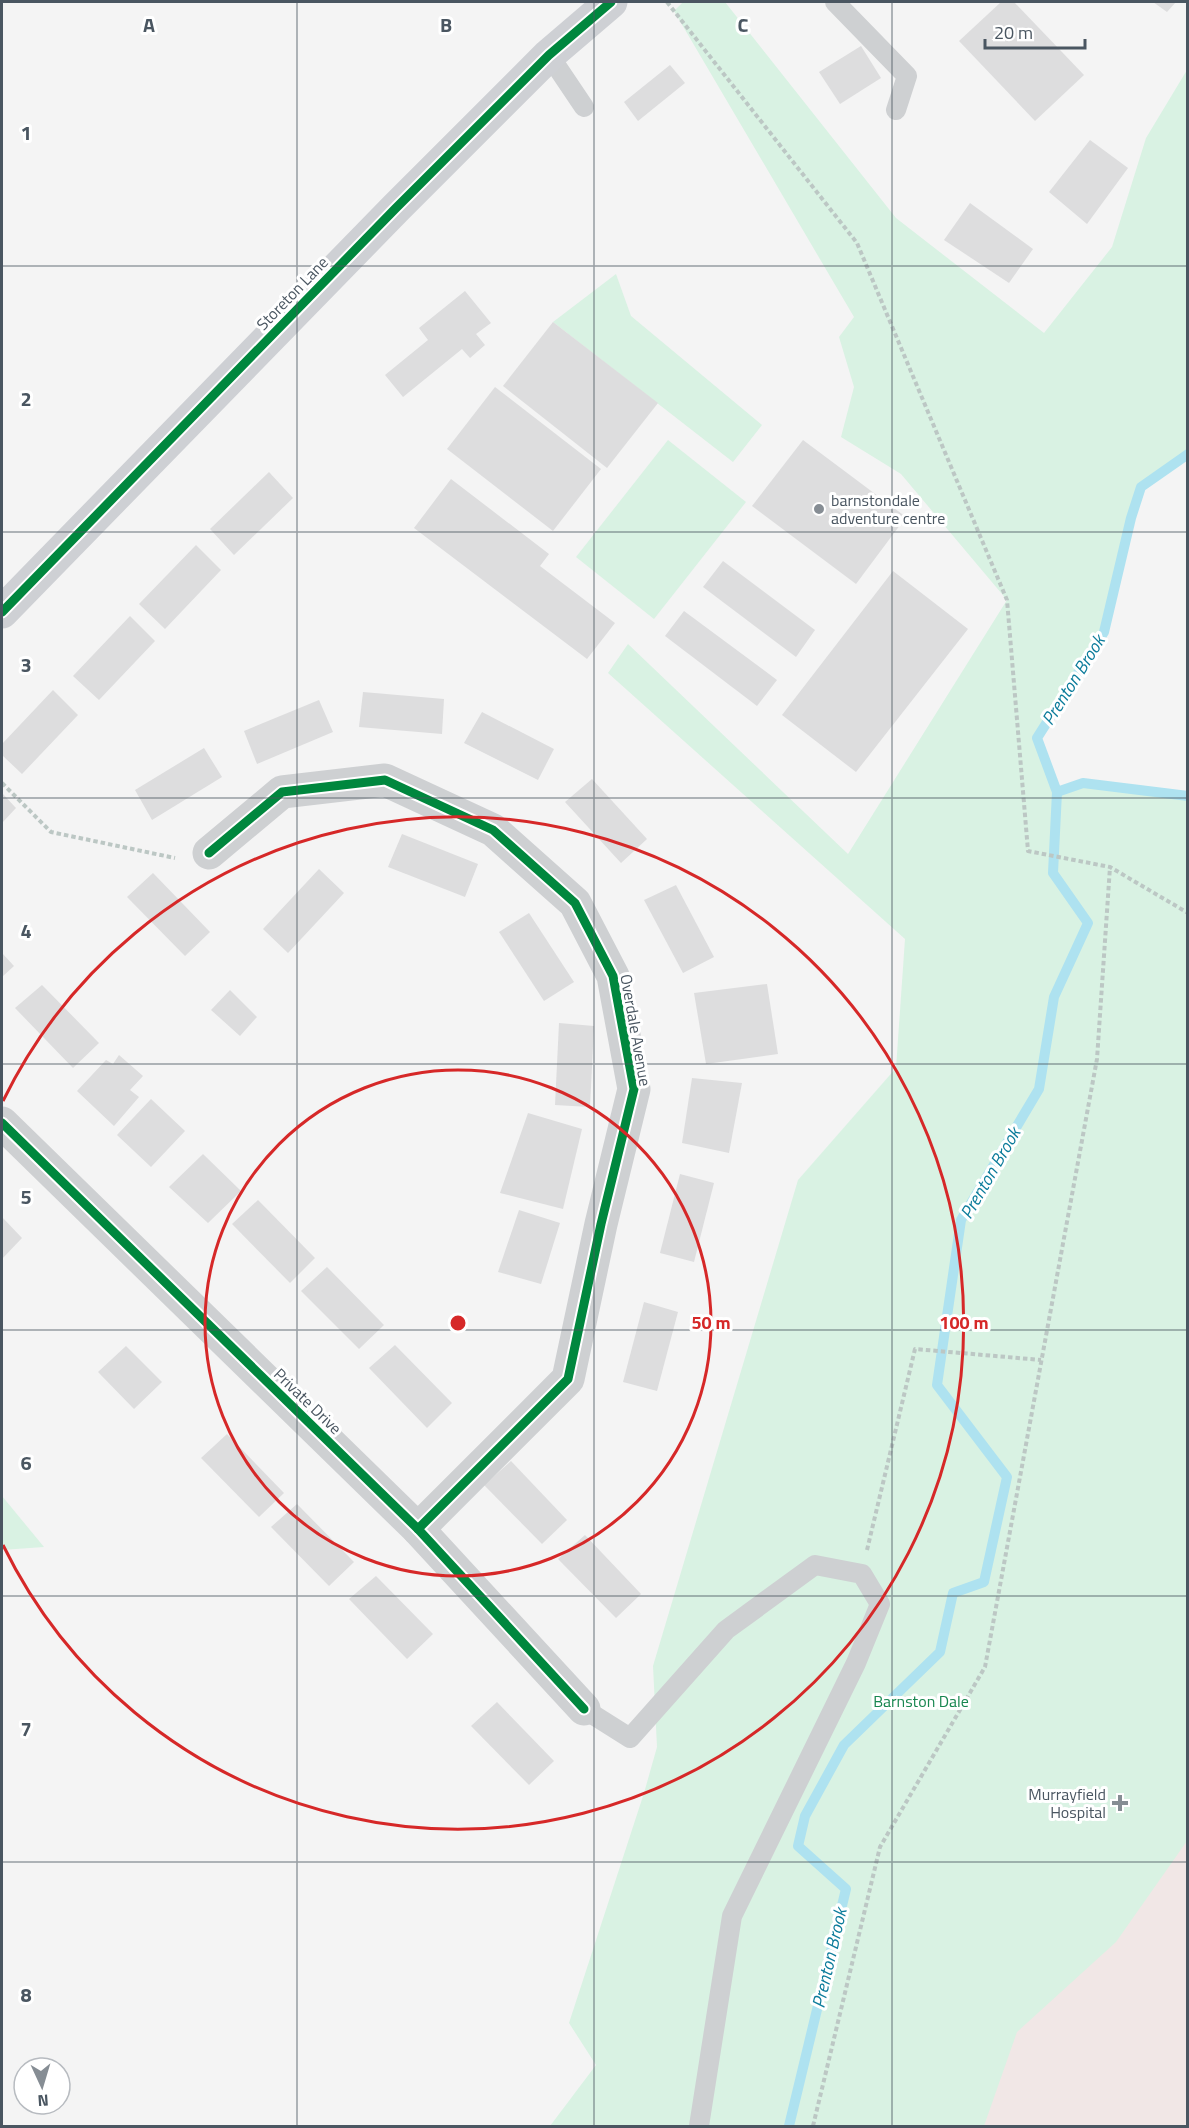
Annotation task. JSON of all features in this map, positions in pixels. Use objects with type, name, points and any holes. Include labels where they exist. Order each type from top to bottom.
[{"type":"street","name":"Storeton Lane","points":[[2,612],[395,208],[549,55],[611,2]]},
{"type":"street","name":"Overdale Avenue","points":[[209,853],[282,792],[385,780],[493,830],[575,903],[613,976],[634,1089],[601,1224],[568,1379],[418,1529]]},
{"type":"street","name":"Private Drive","points":[[2,1123],[418,1529],[584,1709]]},
{"type":"lane","points":[[835,2],[907,76],[896,110]]},
{"type":"lane","points":[[549,55],[584,107]]},
{"type":"lane","points":[[584,1709],[630,1738],[726,1629],[815,1565],[862,1574],[880,1604],[856,1663],[732,1916],[699,2127]]},
{"type":"path","points":[[667,2],[857,243],[1007,600],[1028,851],[1110,867],[1188,913]]},
{"type":"path","points":[[2,783],[51,832],[176,858],[209,853]]},
{"type":"path","points":[[813,2127],[880,1847],[985,1667],[1097,1059],[1110,867]]},
{"type":"path","points":[[862,1574],[915,1350],[1041,1360]]},
{"type":"shaded area","name":"Murrayfield Hospital","points":[[1187,1616],[1187,2126],[856,2126]]},
{"type":"green space","name":"Barnston Dale","points":[[683,2],[725,2],[896,218],[1044,333],[1112,247],[1146,138],[1187,70],[1187,454],[1141,487],[1131,518],[1104,632],[1037,739],[1057,792],[1083,783],[1187,796],[1187,1841],[1116,1942],[1017,2032],[984,2126],[550,2126],[596,2065],[569,2023],[657,1747],[653,1666],[798,1180],[896,1068],[905,939],[608,673],[628,644],[848,854],[1007,600],[901,474],[841,437],[854,387],[839,337],[854,317],[674,11]]},
{"type":"green space","points":[[616,274],[631,316],[762,425],[733,462],[553,322]]},
{"type":"green space","points":[[668,440],[746,502],[654,619],[576,557]]},
{"type":"green space","points":[[2,1496],[44,1547],[2,1550]]},
{"type":"building","points":[[1001,2],[1014,2],[1084,75],[1035,121],[959,41]]},
{"type":"building","points":[[1153,2],[1176,2],[1167,12]]},
{"type":"building","points":[[861,46],[881,78],[840,104],[819,72]]},
{"type":"building","points":[[670,65],[685,83],[638,121],[624,102]]},
{"type":"building","points":[[1090,140],[1128,168],[1087,224],[1049,192]]},
{"type":"building","points":[[970,203],[1033,249],[1009,283],[944,240]]},
{"type":"building","points":[[465,291],[491,323],[476,334],[485,345],[470,358],[462,349],[403,397],[385,375],[428,340],[419,328]]},
{"type":"building","points":[[553,322],[658,403],[607,468],[503,386]]},
{"type":"building","points":[[495,387],[601,469],[553,531],[447,449]]},
{"type":"building","points":[[803,440],[906,517],[856,584],[752,506]]},
{"type":"building","points":[[269,472],[293,498],[234,555],[210,529]]},
{"type":"building","points":[[451,479],[549,554],[540,566],[615,623],[587,659],[414,528]]},
{"type":"building","points":[[196,545],[221,570],[165,629],[139,604]]},
{"type":"building","points":[[723,561],[815,630],[796,657],[703,587]]},
{"type":"building","points":[[893,571],[968,629],[856,772],[782,715]]},
{"type":"building","points":[[684,611],[777,680],[757,706],[665,636]]},
{"type":"building","points":[[130,616],[155,641],[99,700],[73,676]]},
{"type":"building","points":[[53,690],[78,715],[22,774],[2,755],[2,744]]},
{"type":"building","points":[[363,692],[444,699],[442,734],[359,727]]},
{"type":"building","points":[[319,700],[333,732],[257,764],[244,731]]},
{"type":"building","points":[[482,712],[554,749],[538,780],[464,743]]},
{"type":"building","points":[[204,748],[222,777],[152,820],[135,790]]},
{"type":"building","points":[[592,779],[647,839],[621,863],[565,802]]},
{"type":"building","points":[[2,793],[16,808],[2,823]]},
{"type":"building","points":[[402,834],[478,864],[465,897],[388,867]]},
{"type":"building","points":[[319,869],[344,893],[288,953],[263,929]]},
{"type":"building","points":[[153,873],[210,932],[185,956],[127,897]]},
{"type":"building","points":[[676,885],[714,957],[683,973],[644,900]]},
{"type":"building","points":[[529,913],[574,982],[544,1001],[499,932]]},
{"type":"building","points":[[2,953],[14,966],[2,977]]},
{"type":"building","points":[[767,984],[778,1054],[706,1064],[694,993]]},
{"type":"building","points":[[42,985],[99,1043],[73,1068],[15,1008]]},
{"type":"building","points":[[230,990],[257,1017],[240,1036],[211,1010]]},
{"type":"building","points":[[559,1023],[594,1026],[590,1107],[555,1105]]},
{"type":"building","points":[[119,1055],[143,1076],[130,1090],[139,1097],[114,1126],[77,1091],[106,1060],[113,1064]]},
{"type":"building","points":[[692,1078],[742,1083],[729,1153],[682,1143]]},
{"type":"building","points":[[151,1099],[185,1131],[151,1167],[117,1135]]},
{"type":"building","points":[[528,1113],[582,1129],[563,1209],[500,1193]]},
{"type":"building","points":[[203,1154],[241,1191],[208,1223],[169,1187]]},
{"type":"building","points":[[680,1174],[714,1183],[694,1262],[660,1253]]},
{"type":"building","points":[[258,1200],[315,1258],[290,1283],[232,1224]]},
{"type":"building","points":[[519,1210],[560,1223],[541,1284],[498,1272]]},
{"type":"building","points":[[2,1217],[22,1238],[2,1259]]},
{"type":"building","points":[[327,1267],[384,1325],[359,1349],[301,1291]]},
{"type":"building","points":[[644,1302],[678,1312],[657,1391],[623,1382]]},
{"type":"building","points":[[395,1345],[452,1403],[427,1428],[369,1368]]},
{"type":"building","points":[[126,1346],[162,1382],[134,1409],[98,1372]]},
{"type":"building","points":[[227,1434],[284,1493],[259,1517],[201,1458]]},
{"type":"building","points":[[511,1461],[567,1520],[542,1544],[484,1485]]},
{"type":"building","points":[[297,1504],[354,1562],[329,1586],[271,1527]]},
{"type":"building","points":[[585,1535],[641,1594],[616,1618],[558,1559]]},
{"type":"building","points":[[376,1576],[433,1634],[407,1659],[349,1599]]},
{"type":"building","points":[[497,1702],[554,1761],[529,1785],[471,1726]]},
{"type":"waterway","name":"Prenton Brook","points":[[789,2126],[846,1889],[798,1846],[805,1816],[844,1745],[940,1652],[953,1593],[984,1582],[1007,1477],[937,1385],[961,1220],[1039,1089],[1054,997],[1088,923],[1053,873],[1057,792],[1037,738],[1104,632],[1131,518],[1141,487],[1188,454]]},
{"type":"waterway","points":[[1057,792],[1083,783],[1188,796]]},
{"type":"cycle path","points":[[2,612],[395,209],[549,55],[611,2]]},
{"type":"cycle path","points":[[209,853],[282,792],[385,780],[493,830],[575,903],[613,976],[634,1089],[601,1224],[568,1379],[418,1529]]},
{"type":"cycle path","points":[[2,1123],[418,1529],[584,1709]]},
{"type":"place","name":"barnstondale adventure centre","points":[[819,509]]},
{"type":"place","name":"Murrayfield Hospital","points":[[1120,1803]]}]
